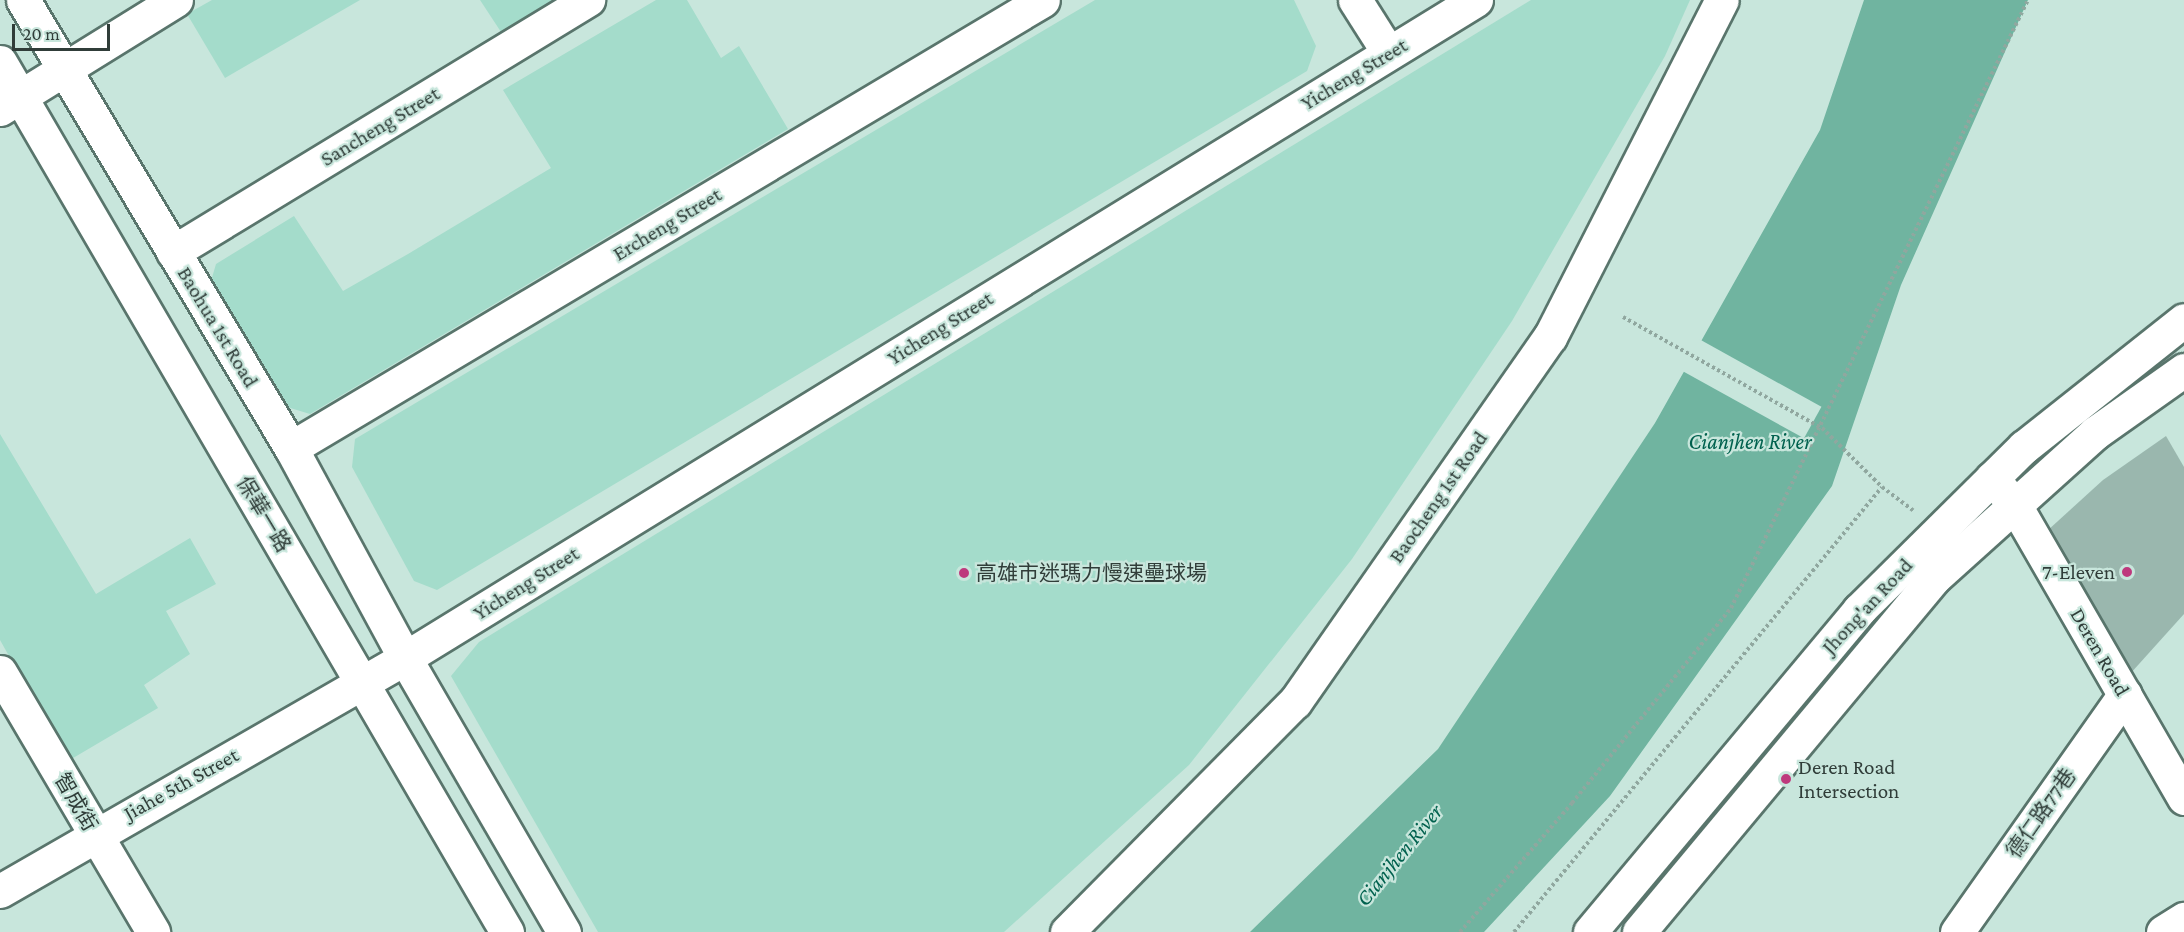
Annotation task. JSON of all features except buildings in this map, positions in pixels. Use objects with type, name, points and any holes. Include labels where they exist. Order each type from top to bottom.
[{"type":"street","name":"Baohua 1st Road","points":[[23,0],[62,71],[291,448],[405,658]]},
{"type":"street","points":[[0,62],[10,103],[176,0]]},
{"type":"street","name":"Sancheng Street","points":[[173,252],[588,0]]},
{"type":"street","name":"Ercheng Street","points":[[291,448],[1043,0]]},
{"type":"street","points":[[1355,0],[1388,52]]},
{"type":"street","name":"Yicheng Street","points":[[364,681],[1476,0]]},
{"type":"street","name":"Baocheng 1st Road","points":[[1067,932],[1295,702],[1550,337],[1722,0]]},
{"type":"street","name":"保華一路","points":[[10,103],[364,681],[507,932]]},
{"type":"street","name":"Jhong'an Road","points":[[1590,932],[1859,610],[2024,447],[2184,320]]},
{"type":"street","name":"Jhong'an Road","points":[[1639,932],[1934,578],[2016,507],[2095,433],[2184,370]]},
{"type":"street","name":"Deren Road","points":[[1992,478],[2016,507],[2184,798]]},
{"type":"street","points":[[405,658],[564,932]]},
{"type":"street","name":"智成街","points":[[0,672],[153,932]]},
{"type":"street","name":"Jiahe 5th Street","points":[[0,891],[94,833],[364,681]]},
{"type":"street","name":"德仁路77巷","points":[[1957,932],[2125,694]]},
{"type":"street","points":[[2163,932],[2184,919]]},
{"type":"path","points":[[1460,932],[1572,803],[1731,608],[1822,428],[2028,0]]},
{"type":"path","points":[[1623,317],[1822,428],[1882,487],[1940,530]]},
{"type":"path","points":[[1514,932],[1882,487]]},
{"type":"shaded area","points":[[212,0],[360,0],[225,78],[187,14]]},
{"type":"shaded area","points":[[480,0],[555,0],[501,32]]},
{"type":"shaded area","points":[[656,0],[687,0],[721,58],[739,46],[788,129],[310,414],[287,407],[211,281],[216,264],[294,216],[343,291],[408,254],[551,168],[503,90]]},
{"type":"shaded area","points":[[1095,0],[1294,0],[1316,46],[1307,71],[437,590],[414,581],[352,467],[355,439]]},
{"type":"shaded area","name":"高雄市迷瑪力慢速壘球場","points":[[1531,0],[1690,0],[1665,56],[1512,321],[1352,559],[1189,765],[1004,932],[598,932],[451,676],[479,642]]},
{"type":"shaded area","points":[[0,434],[96,594],[190,538],[216,584],[166,611],[190,654],[144,685],[158,708],[68,761],[0,640]]},
{"type":"water","name":"Cianjhen River","points":[[1864,0],[2028,0],[1901,285],[1832,486],[1610,796],[1484,932],[1250,932],[1438,749],[1655,423],[1820,130]]},
{"type":"pier","points":[[1699,339],[1821,407],[1804,438],[1682,370]]},
{"type":"place","name":"7-Eleven","points":[[2127,572]]},
{"type":"place","name":"高雄市迷瑪力慢速壘球場","points":[[964,573]]},
{"type":"place","name":"Deren Road Intersection","points":[[1786,779]]}]
